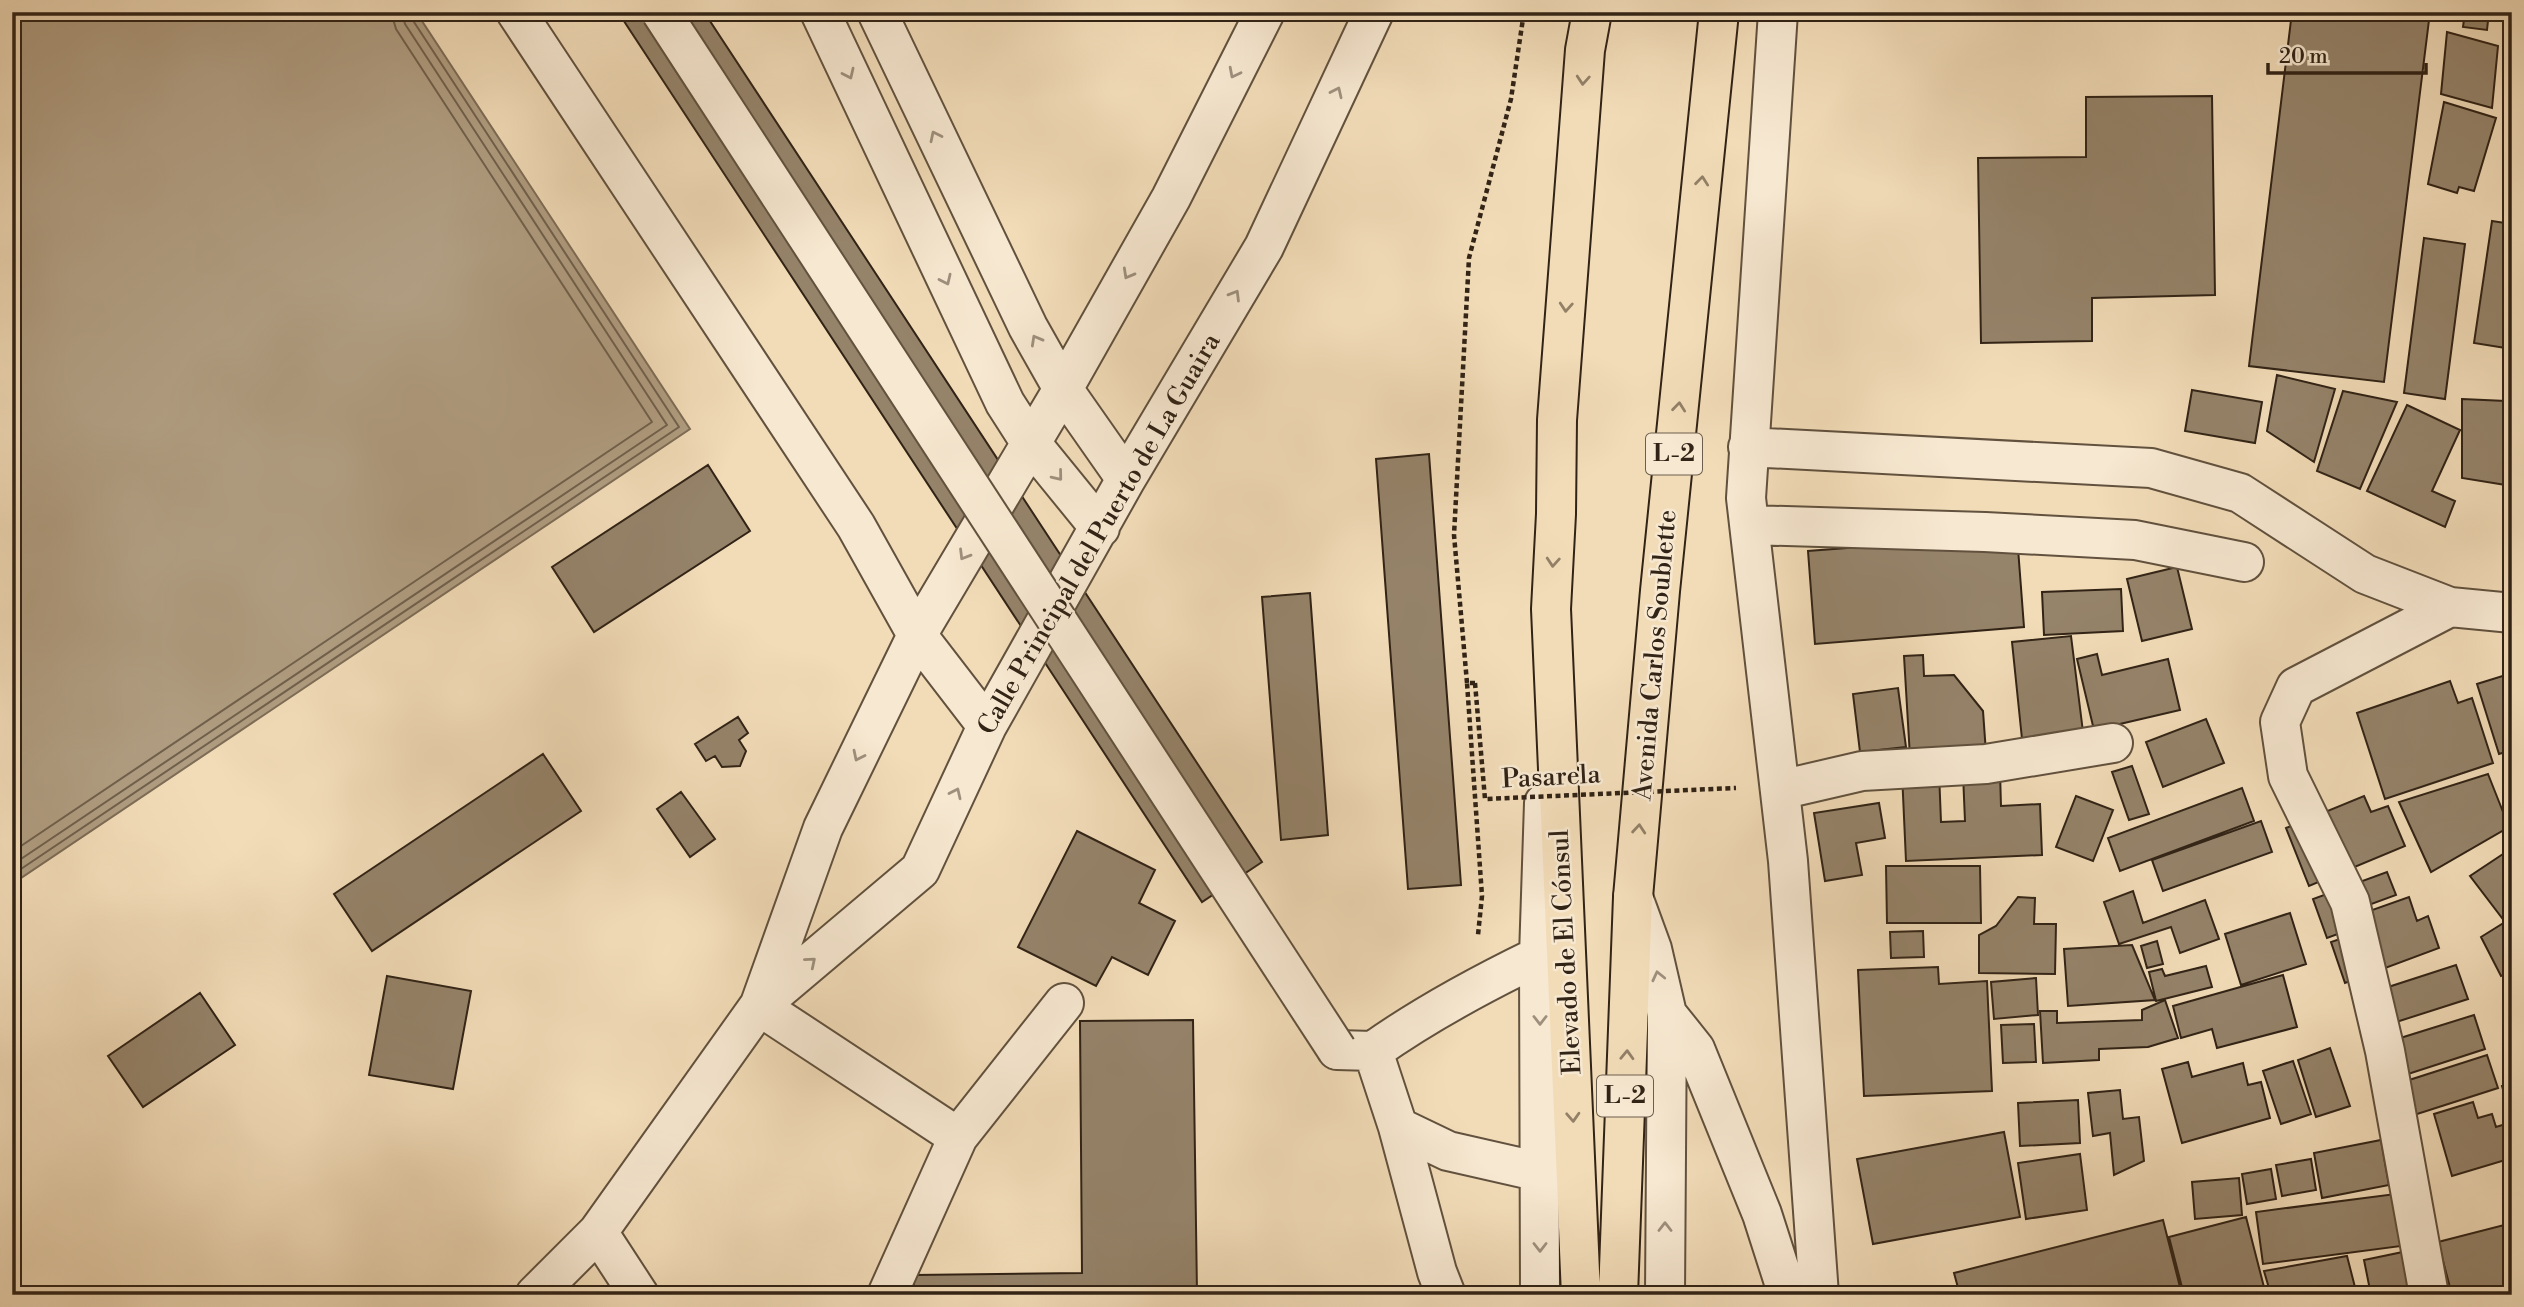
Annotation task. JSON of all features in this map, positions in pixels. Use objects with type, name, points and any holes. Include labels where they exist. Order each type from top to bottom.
[{"type":"main road","name":"L-2","points":[[1550,609],[1556,514],[1557,420],[1585,50],[1592,12]]},
{"type":"main road","name":"Avenida Carlos Soublette","points":[[1633,897],[1660,591],[1719,12]]},
{"type":"main road","name":"Elevado de El Cónsul","points":[[1550,609],[1581,1295]]},
{"type":"main road","name":"Elevado de El Cónsul","points":[[1618,1295],[1633,897]]},
{"type":"street","points":[[516,12],[856,526],[917,635],[988,726]]},
{"type":"street","points":[[661,12],[1355,1051],[1398,1127],[1437,1272],[1446,1295]]},
{"type":"street","points":[[877,12],[1028,327],[1063,389],[1126,479]]},
{"type":"street","name":"Calle Principal del Puerto de La Guaira","points":[[759,1006],[823,828],[917,635],[1063,389],[1171,198],[1265,12]]},
{"type":"street","name":"Calle Principal del Puerto de La Guaira","points":[[536,1295],[598,1232],[759,1006],[920,870],[988,726],[1126,479],[1264,247],[1374,12]]},
{"type":"street","points":[[1777,12],[1746,498],[1788,861],[1819,1295]]},
{"type":"street","points":[[826,18],[1005,403],[1030,442],[1100,528]]},
{"type":"street","points":[[1748,447],[2151,468],[2240,493],[2365,574],[2450,607],[2512,613]]},
{"type":"street","points":[[1749,525],[1985,532],[2135,540],[2244,562]]},
{"type":"street","points":[[2429,1295],[2385,1051],[2350,902],[2288,776],[2280,722],[2296,687],[2450,607]]},
{"type":"street","name":"L-2","points":[[1540,1295],[1539,956],[1550,609]]},
{"type":"street","points":[[1780,790],[1862,771],[1986,764],[2113,743]]},
{"type":"street","name":"Avenida Carlos Soublette","points":[[1633,897],[1652,949],[1667,1014],[1665,1295]]},
{"type":"street","points":[[1355,1051],[1405,1028],[1472,988],[1539,956]]},
{"type":"street","points":[[887,1295],[958,1137],[1064,1003]]},
{"type":"street","points":[[759,1006],[958,1137]]},
{"type":"street","points":[[1667,1014],[1695,1049],[1762,1214],[1787,1295]]},
{"type":"street","points":[[1398,1127],[1448,1151],[1540,1172]]},
{"type":"street","points":[[598,1232],[639,1295]]},
{"type":"path","points":[[1472,988],[1482,897],[1454,535],[1469,258],[1511,100],[1524,12]]},
{"type":"path","name":"Pasarela","points":[[1467,683],[1475,683],[1485,800],[1736,788]]},
{"type":"water","points":[[12,12],[416,12],[690,429],[12,884]]},
{"type":"building","points":[[618,12],[704,12],[1262,862],[1202,902]]},
{"type":"building","points":[[2292,12],[2430,12],[2384,382],[2249,366]]},
{"type":"building","points":[[2465,12],[2489,12],[2487,30],[2463,27]]},
{"type":"building","points":[[2447,32],[2498,46],[2492,108],[2441,94]]},
{"type":"building","points":[[2212,96],[2215,295],[2092,298],[2092,341],[1981,343],[1978,158],[2086,157],[2086,97]]},
{"type":"building","points":[[2444,102],[2496,118],[2474,191],[2459,187],[2457,193],[2428,184]]},
{"type":"building","points":[[2492,221],[2512,224],[2512,349],[2474,343]]},
{"type":"building","points":[[2424,238],[2465,244],[2445,399],[2404,393]]},
{"type":"building","points":[[2277,375],[2335,389],[2314,462],[2267,431]]},
{"type":"building","points":[[2192,390],[2262,402],[2255,443],[2185,431]]},
{"type":"building","points":[[2343,391],[2397,402],[2360,489],[2317,471]]},
{"type":"building","points":[[2462,399],[2506,401],[2512,423],[2512,486],[2462,478]]},
{"type":"building","points":[[2407,405],[2460,430],[2432,491],[2455,501],[2445,527],[2367,491]]},
{"type":"building","points":[[1429,454],[1461,885],[1408,889],[1376,459]]},
{"type":"building","points":[[708,465],[750,531],[594,632],[552,567]]},
{"type":"building","points":[[2017,535],[2024,627],[1815,644],[1808,551]]},
{"type":"building","points":[[2177,567],[2192,629],[2142,641],[2127,579]]},
{"type":"building","points":[[2121,589],[2123,631],[2044,635],[2042,592]]},
{"type":"building","points":[[1310,593],[1328,835],[1281,840],[1262,597]]},
{"type":"building","points":[[2071,636],[2083,732],[2022,739],[2012,642]]},
{"type":"building","points":[[2097,654],[2102,675],[2168,659],[2180,710],[2094,730],[2077,659]]},
{"type":"building","points":[[1923,655],[1924,676],[1954,675],[1983,711],[1986,753],[1910,757],[1904,656]]},
{"type":"building","points":[[2512,673],[2512,750],[2499,754],[2477,684]]},
{"type":"building","points":[[2450,681],[2458,703],[2472,698],[2493,763],[2385,799],[2357,713]]},
{"type":"building","points":[[1898,688],[1906,747],[1860,752],[1853,694]]},
{"type":"building","points":[[738,717],[748,733],[739,740],[746,751],[740,766],[722,767],[715,756],[706,761],[695,744]]},
{"type":"building","points":[[2206,719],[2224,763],[2163,787],[2146,742]]},
{"type":"building","points":[[543,754],[581,811],[372,951],[334,894]]},
{"type":"building","points":[[2132,766],[2149,814],[2129,820],[2112,772]]},
{"type":"building","points":[[1939,772],[1941,822],[1965,821],[1963,774],[2000,772],[2001,806],[2040,804],[2042,855],[1906,861],[1902,773]]},
{"type":"building","points":[[2488,774],[2509,827],[2431,872],[2399,802]]},
{"type":"building","points":[[2242,788],[2254,821],[2120,871],[2108,838]]},
{"type":"building","points":[[681,792],[715,839],[690,857],[657,809]]},
{"type":"building","points":[[2076,796],[2113,810],[2093,861],[2056,847]]},
{"type":"building","points":[[2364,796],[2371,812],[2388,806],[2405,846],[2309,886],[2286,828]]},
{"type":"building","points":[[1879,803],[1885,838],[1856,843],[1862,875],[1825,881],[1814,813]]},
{"type":"building","points":[[2261,821],[2272,852],[2163,891],[2152,860]]},
{"type":"building","points":[[1077,831],[1155,870],[1139,903],[1175,921],[1148,975],[1112,957],[1096,986],[1018,947]]},
{"type":"building","points":[[2512,848],[2512,971],[2501,976],[2481,937],[2505,922],[2470,876]]},
{"type":"building","points":[[1886,866],[1980,866],[1981,923],[1887,923]]},
{"type":"building","points":[[2387,872],[2396,895],[2352,911],[2357,927],[2327,938],[2313,899]]},
{"type":"building","points":[[2133,891],[2143,923],[2205,900],[2219,939],[2180,953],[2171,927],[2119,944],[2104,902]]},
{"type":"building","points":[[2018,897],[2035,898],[2034,924],[2056,924],[2055,974],[1979,973],[1979,935],[1996,926]]},
{"type":"building","points":[[2409,897],[2417,921],[2428,916],[2439,948],[2345,983],[2331,942],[2363,931],[2358,915]]},
{"type":"building","points":[[2290,913],[2306,964],[2241,985],[2225,934]]},
{"type":"building","points":[[1923,931],[1924,957],[1891,958],[1890,932]]},
{"type":"building","points":[[2157,941],[2163,964],[2147,968],[2141,946]]},
{"type":"building","points":[[2132,945],[2155,1000],[2068,1006],[2064,949]]},
{"type":"building","points":[[2456,965],[2468,999],[2387,1025],[2376,991]]},
{"type":"building","points":[[2206,966],[2212,987],[2156,1001],[2149,972],[2162,969],[2165,976]]},
{"type":"building","points":[[1938,967],[1939,984],[1987,981],[1992,1091],[1864,1096],[1858,970]]},
{"type":"building","points":[[2283,975],[2297,1027],[2217,1048],[2212,1029],[2181,1038],[2173,1006]]},
{"type":"building","points":[[387,976],[471,991],[453,1089],[369,1075]]},
{"type":"building","points":[[2036,978],[2038,1015],[1994,1019],[1991,982]]},
{"type":"building","points":[[200,993],[235,1045],[143,1107],[108,1056]]},
{"type":"building","points":[[2165,1000],[2178,1038],[2148,1047],[2099,1049],[2099,1060],[2043,1063],[2040,1011],[2057,1011],[2057,1023],[2142,1020],[2142,1010]]},
{"type":"building","points":[[2474,1015],[2485,1049],[2405,1075],[2394,1040]]},
{"type":"building","points":[[1193,1020],[1197,1293],[914,1295],[914,1275],[1082,1273],[1080,1021]]},
{"type":"building","points":[[2034,1024],[2036,1062],[2003,1063],[2001,1025]]},
{"type":"building","points":[[2330,1048],[2350,1106],[2316,1117],[2298,1060]]},
{"type":"building","points":[[2487,1055],[2498,1088],[2414,1115],[2403,1082]]},
{"type":"building","points":[[2293,1061],[2311,1114],[2281,1124],[2263,1071]]},
{"type":"building","points":[[2188,1062],[2192,1077],[2243,1063],[2248,1085],[2261,1082],[2270,1118],[2182,1143],[2162,1069]]},
{"type":"building","points":[[2512,1083],[2512,1123],[2502,1086]]},
{"type":"building","points":[[2120,1090],[2123,1119],[2139,1117],[2144,1161],[2114,1175],[2110,1133],[2093,1136],[2088,1093]]},
{"type":"building","points":[[2078,1100],[2080,1143],[2020,1146],[2018,1103]]},
{"type":"building","points":[[2473,1102],[2478,1118],[2492,1114],[2496,1127],[2512,1122],[2512,1158],[2452,1176],[2434,1114]]},
{"type":"building","points":[[2004,1132],[2020,1217],[1873,1244],[1857,1159]]},
{"type":"building","points":[[2381,1140],[2389,1185],[2322,1198],[2314,1153]]},
{"type":"building","points":[[2080,1154],[2087,1210],[2026,1219],[2018,1163]]},
{"type":"building","points":[[2311,1159],[2316,1190],[2282,1196],[2276,1165]]},
{"type":"building","points":[[2271,1169],[2276,1199],[2247,1204],[2242,1174]]},
{"type":"building","points":[[2239,1178],[2242,1215],[2195,1219],[2192,1182]]},
{"type":"building","points":[[2403,1193],[2409,1245],[2263,1264],[2256,1212]]},
{"type":"building","points":[[2246,1217],[2266,1295],[2184,1295],[2169,1237]]},
{"type":"building","points":[[2163,1220],[2182,1295],[1960,1295],[1954,1273]]},
{"type":"building","points":[[2512,1223],[2512,1295],[2452,1295],[2438,1242]]},
{"type":"building","points":[[2403,1252],[2427,1295],[2371,1295],[2364,1260]]},
{"type":"building","points":[[2347,1256],[2357,1295],[2271,1295],[2264,1271]]}]
